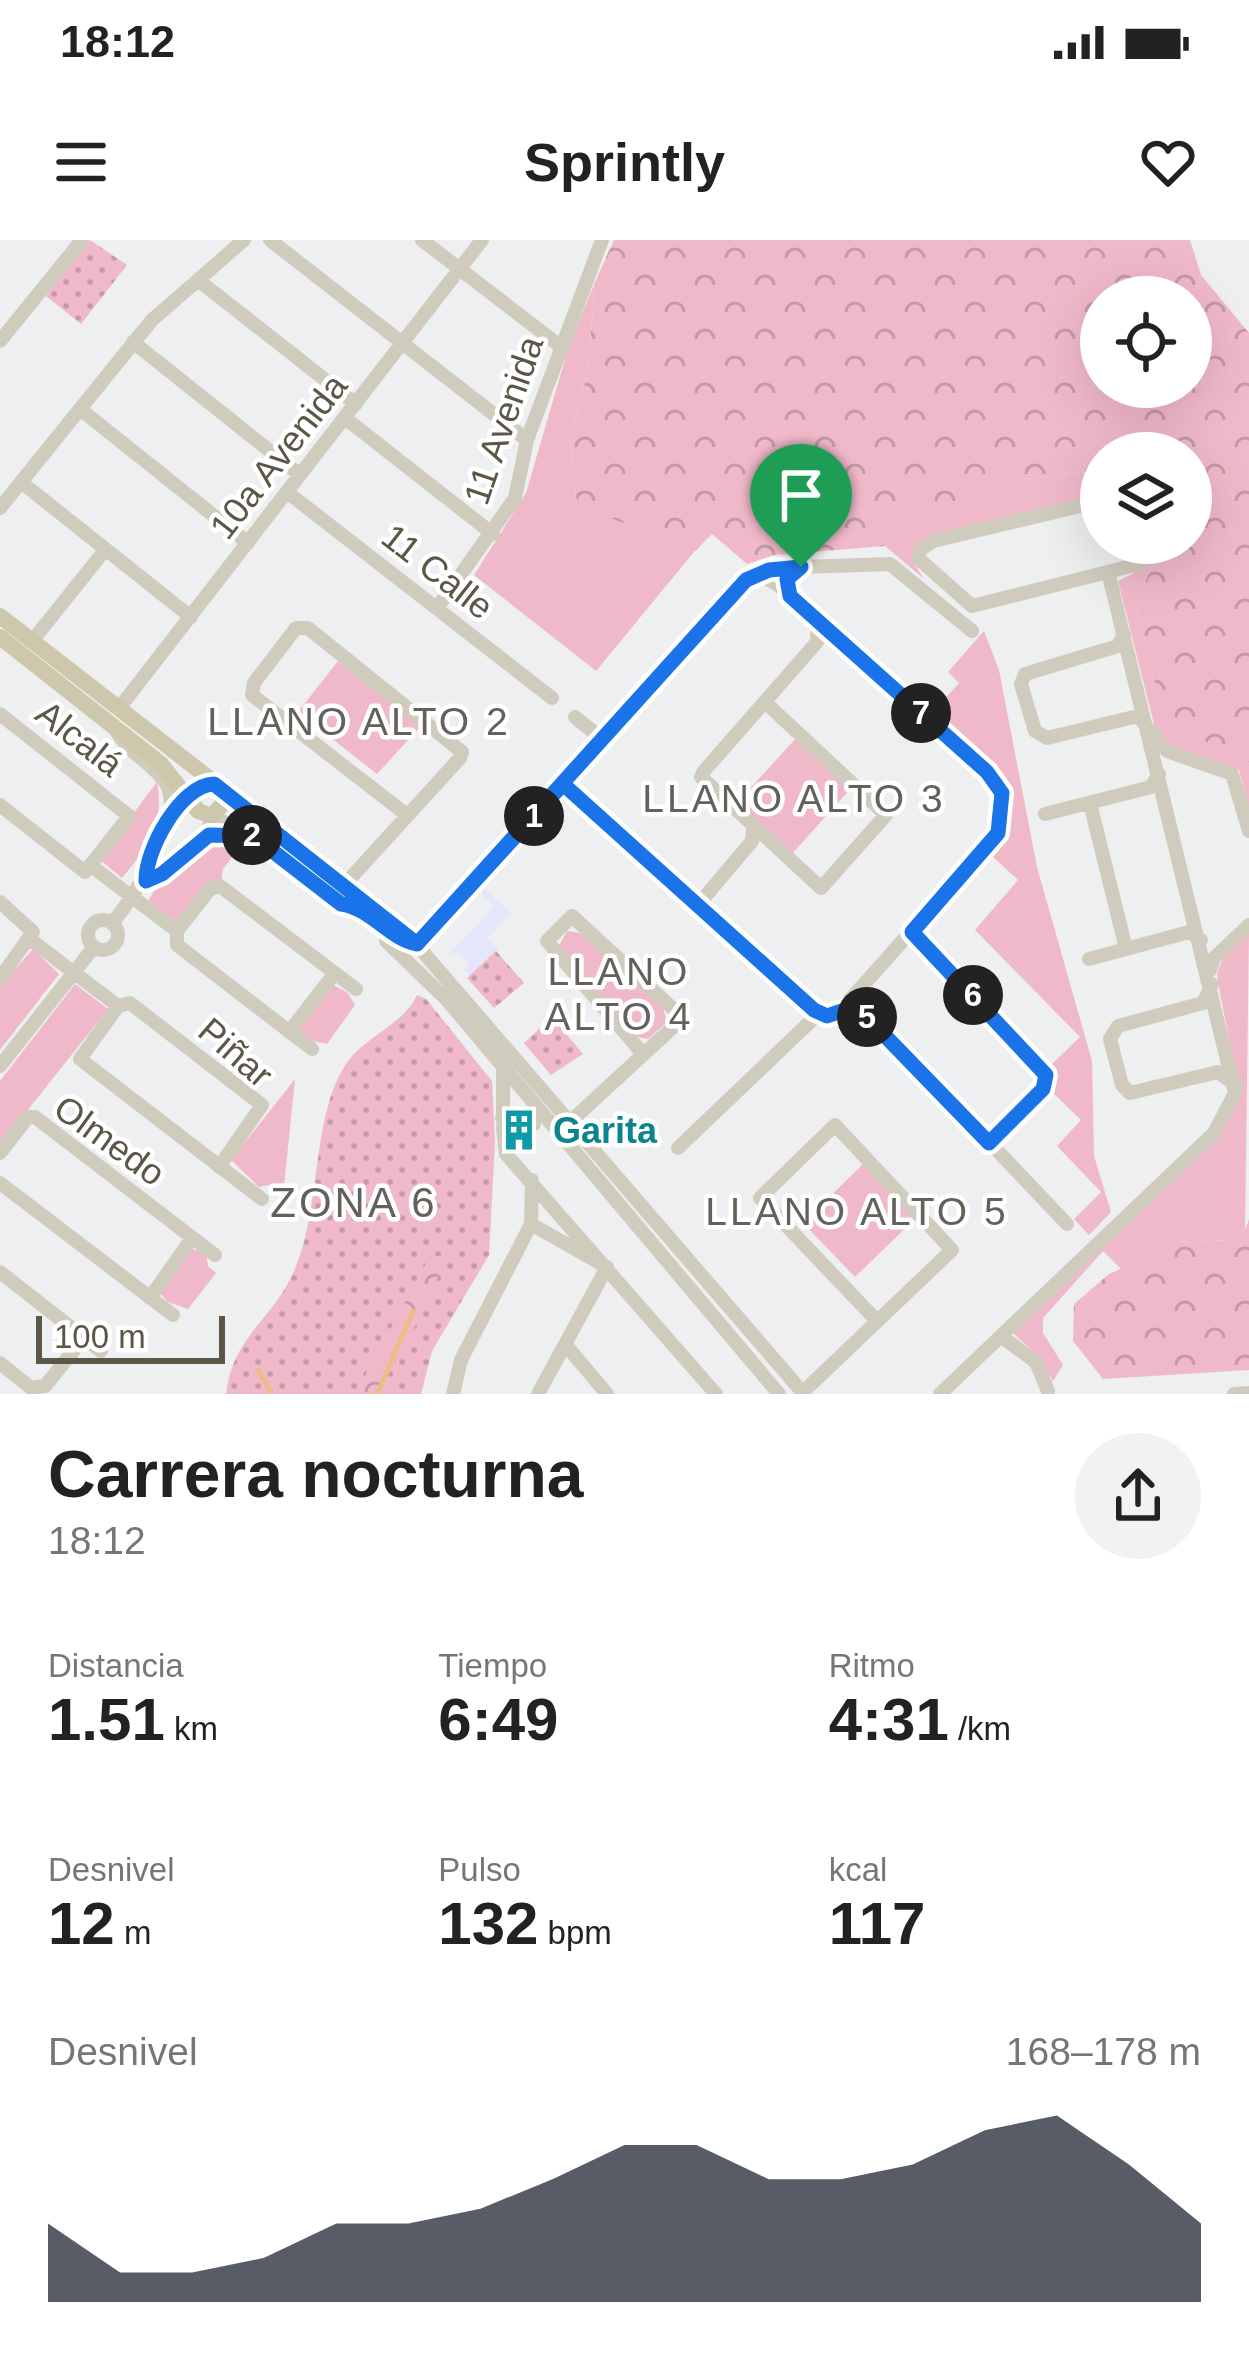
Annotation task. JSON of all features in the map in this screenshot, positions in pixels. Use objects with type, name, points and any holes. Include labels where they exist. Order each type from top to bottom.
[{"type":"main road","points":[[0,616],[120,707],[166,756],[212,816],[226,800],[219,786],[166,756],[115,728],[0,637]]},
{"type":"street","points":[[3,332],[82,240]]},
{"type":"street","points":[[0,508],[133,342],[244,240]]},
{"type":"street","points":[[270,240],[527,440]]},
{"type":"street","points":[[422,240],[560,346]]},
{"type":"street","name":"10a Avenida","points":[[120,707],[482,240]]},
{"type":"street","name":"11 Avenida","points":[[437,608],[515,498],[527,440],[602,240]]},
{"type":"street","points":[[198,280],[356,404]]},
{"type":"street","points":[[133,342],[300,475]]},
{"type":"street","points":[[80,409],[248,542]]},
{"type":"street","points":[[345,418],[493,534]]},
{"type":"street","points":[[21,482],[191,617]]},
{"type":"street","name":"11 Calle","points":[[287,492],[552,698]]},
{"type":"street","points":[[1080,506],[933,541],[920,550],[919,559],[972,606],[1108,576],[1139,564]]},
{"type":"street","points":[[33,640],[105,550]]},
{"type":"street","points":[[417,944],[754,575],[801,567],[895,566],[972,631]]},
{"type":"street","points":[[790,596],[787,579],[801,567]]},
{"type":"street","points":[[754,575],[767,576],[790,596],[987,772],[1002,793],[998,833],[840,1011]]},
{"type":"street","points":[[940,1394],[1214,1132],[1232,1104],[1235,1085],[1211,980],[1108,576]]},
{"type":"street","points":[[765,701],[886,814],[821,889],[701,777],[765,701],[820,638],[815,618]]},
{"type":"street","points":[[346,884],[460,758],[460,747],[308,628],[296,628],[254,683],[252,694],[407,815]]},
{"type":"street","points":[[1124,630],[1118,646],[1033,669],[1021,684],[1033,728],[1044,738],[1133,715],[1172,754],[1232,774],[1249,831]]},
{"type":"street","name":"Alcalá","points":[[0,714],[130,815],[90,865]]},
{"type":"street","points":[[575,717],[602,739]]},
{"type":"street","points":[[0,1066],[94,947],[88,936],[91,926],[103,920],[112,924],[146,881],[160,844],[168,817],[164,780],[127,750],[115,728]]},
{"type":"street","points":[[1045,814],[1150,787],[1159,774]]},
{"type":"street","points":[[563,784],[823,1015]]},
{"type":"street","points":[[168,817],[194,796],[219,786],[417,944],[803,1393],[949,1257],[952,1247],[835,1125],[760,1198],[878,1321]]},
{"type":"street","points":[[1090,802],[1126,949]]},
{"type":"street","points":[[0,805],[85,872],[90,865],[176,931]]},
{"type":"street","points":[[209,835],[212,816],[253,836],[420,970],[503,1066],[530,1126]]},
{"type":"street","points":[[698,905],[752,841],[753,829]]},
{"type":"street","points":[[146,881],[158,878],[209,835],[253,836]]},
{"type":"street","points":[[160,844],[178,857]]},
{"type":"street","points":[[312,1049],[177,945],[176,931],[207,892],[220,886],[356,989]]},
{"type":"street","name":"Piñar","points":[[0,902],[30,926],[32,940],[74,973],[118,1006],[130,1003],[262,1106],[219,1167]]},
{"type":"street","points":[[341,904],[358,909],[401,941],[417,944]]},
{"type":"street","points":[[571,1121],[683,1018],[572,916],[548,941],[643,1054]]},
{"type":"street","points":[[1235,1085],[1218,1072],[1130,1093],[1122,1085],[1110,1039],[1118,1026],[1203,1003],[1214,958],[1249,925]]},
{"type":"street","points":[[912,932],[1046,1075],[1043,1089],[989,1143]]},
{"type":"street","points":[[1089,959],[1189,932],[1201,940]]},
{"type":"street","points":[[0,979],[32,940]]},
{"type":"street","points":[[289,1032],[334,973]]},
{"type":"street","points":[[118,1006],[80,1059],[262,1199]]},
{"type":"street","points":[[678,1148],[812,1020],[860,1010],[1067,1224]]},
{"type":"street","points":[[503,1066],[506,1154],[716,1394]]},
{"type":"street","points":[[503,1122],[522,1116],[779,1394]]},
{"type":"street","name":"Olmedo","points":[[0,1153],[28,1118],[35,1117],[215,1255]]},
{"type":"street","points":[[505,1147],[530,1126]]},
{"type":"street","points":[[453,1394],[461,1360],[531,1225],[532,1180]]},
{"type":"street","points":[[0,1183],[173,1315]]},
{"type":"street","points":[[531,1225],[607,1267]]},
{"type":"street","points":[[150,1298],[192,1238]]},
{"type":"street","points":[[538,1394],[607,1267]]},
{"type":"street","points":[[0,1272],[101,1351]]},
{"type":"street","points":[[1002,1337],[1036,1363],[1048,1391]]},
{"type":"street","points":[[0,1364],[31,1388],[45,1387],[84,1338]]},
{"type":"street","points":[[565,1344],[607,1394]]},
{"type":"street","points":[[1234,1394],[1249,1394]]},
{"type":"shaded area","points":[[484,889],[511,912],[488,938],[498,950],[470,975],[465,970],[469,964],[457,952],[448,956],[494,906],[481,893]]},
{"type":"green space","points":[[90,240],[127,265],[81,324],[46,296]]},
{"type":"green space","points":[[614,240],[1190,240],[1202,276],[1080,276],[1080,408],[1212,408],[1212,288],[1249,333],[1249,762],[1202,740],[1162,711],[1135,605],[1153,564],[1212,564],[1212,432],[1080,432],[1080,473],[1023,479],[880,526],[885,546],[774,555],[747,564],[712,534],[694,552],[577,505],[570,440],[588,369],[595,282]]},
{"type":"green space","points":[[595,282],[588,369],[570,440],[577,504],[694,552],[596,671],[474,575],[526,493],[568,349]]},
{"type":"green space","points":[[1080,473],[1080,500],[919,542],[912,559],[923,578],[885,546],[879,526],[1023,479]]},
{"type":"green space","points":[[1153,564],[1135,605],[1162,710],[1202,740],[1249,762],[1249,809],[1239,770],[1174,750],[1156,732],[1118,581]]},
{"type":"green space","points":[[984,631],[999,670],[1037,867],[1092,1061],[1094,1156],[1111,1212],[1089,1235],[1074,1219],[1101,1192],[1057,1146],[1081,1120],[1050,1090],[1050,1066],[1080,1037],[975,930],[1018,880],[990,854],[1004,831],[1007,792],[984,759],[931,714],[959,683],[948,672]]},
{"type":"green space","points":[[338,661],[422,725],[377,774],[298,712]]},
{"type":"green space","points":[[797,737],[852,787],[792,854],[736,804]]},
{"type":"green space","points":[[157,782],[159,810],[152,834],[122,878],[99,859]]},
{"type":"green space","points":[[221,842],[240,847],[223,869],[221,883],[176,921],[148,902],[178,864]]},
{"type":"green space","points":[[567,931],[580,933],[663,1008],[667,1022],[648,1039],[638,1037],[559,946]]},
{"type":"green space","points":[[1249,932],[1245,1230],[1228,1240],[1179,1243],[1121,1269],[1103,1251],[1043,1318],[1043,1333],[1063,1365],[1053,1381],[1037,1355],[1013,1333],[1218,1139],[1227,1119],[1233,1080],[1217,974],[1223,957]]},
{"type":"green space","points":[[33,949],[59,974],[0,1050],[0,986]]},
{"type":"green space","points":[[496,951],[524,983],[494,1008],[467,978]]},
{"type":"green space","points":[[75,984],[108,1009],[0,1145],[0,1081]]},
{"type":"green space","points":[[333,985],[347,992],[355,1005],[327,1044],[308,1040],[298,1030]]},
{"type":"green space","points":[[417,995],[426,999],[492,1081],[495,1143],[489,1255],[432,1351],[421,1394],[226,1394],[237,1356],[286,1287],[304,1244],[335,1085],[354,1054],[403,1014]]},
{"type":"green space","points":[[552,1017],[583,1054],[551,1075],[524,1043]]},
{"type":"green space","points":[[295,1079],[284,1186],[279,1192],[269,1185],[259,1187],[231,1160]]},
{"type":"green space","points":[[863,1164],[916,1218],[855,1277],[803,1223]]},
{"type":"green space","points":[[1249,1219],[1249,1370],[1103,1379],[1073,1341],[1074,1304],[1109,1274],[1179,1243],[1228,1240],[1245,1230]]},
{"type":"green space","points":[[192,1249],[206,1253],[208,1266],[216,1273],[188,1309],[168,1302],[160,1293]]},
{"type":"green space","points":[[430,1256],[444,1256],[438,1275],[379,1394],[355,1394]]},
{"type":"waterway","points":[[377,1394],[413,1311]]},
{"type":"waterway","points":[[258,1370],[272,1394]]},
{"type":"tunnel","points":[[519,1135],[524,1131]]},
{"type":"place","name":"Garita","points":[[519,1130]]},
{"type":"district","name":"LLANO ALTO 2","points":[[359,721]]},
{"type":"district","name":"LLANO ALTO 3","points":[[794,798]]},
{"type":"district","name":"LLANO ALTO 4","points":[[619,994]]},
{"type":"district","name":"ZONA 6","points":[[354,1202]]},
{"type":"district","name":"LLANO ALTO 5","points":[[857,1211]]},
{"type":"route","points":[[801,567],[769,570],[746,580],[417,944],[401,941],[352,905],[341,904],[253,836],[209,835],[186,849],[162,874],[146,881],[147,866],[170,813],[203,784],[214,784],[417,944],[563,784],[814,1010],[827,1016],[850,1008],[860,1010],[989,1143],[1043,1089],[1046,1075],[912,932],[998,833],[1004,814],[1002,793],[987,772],[790,596],[787,579],[801,567]]}]
